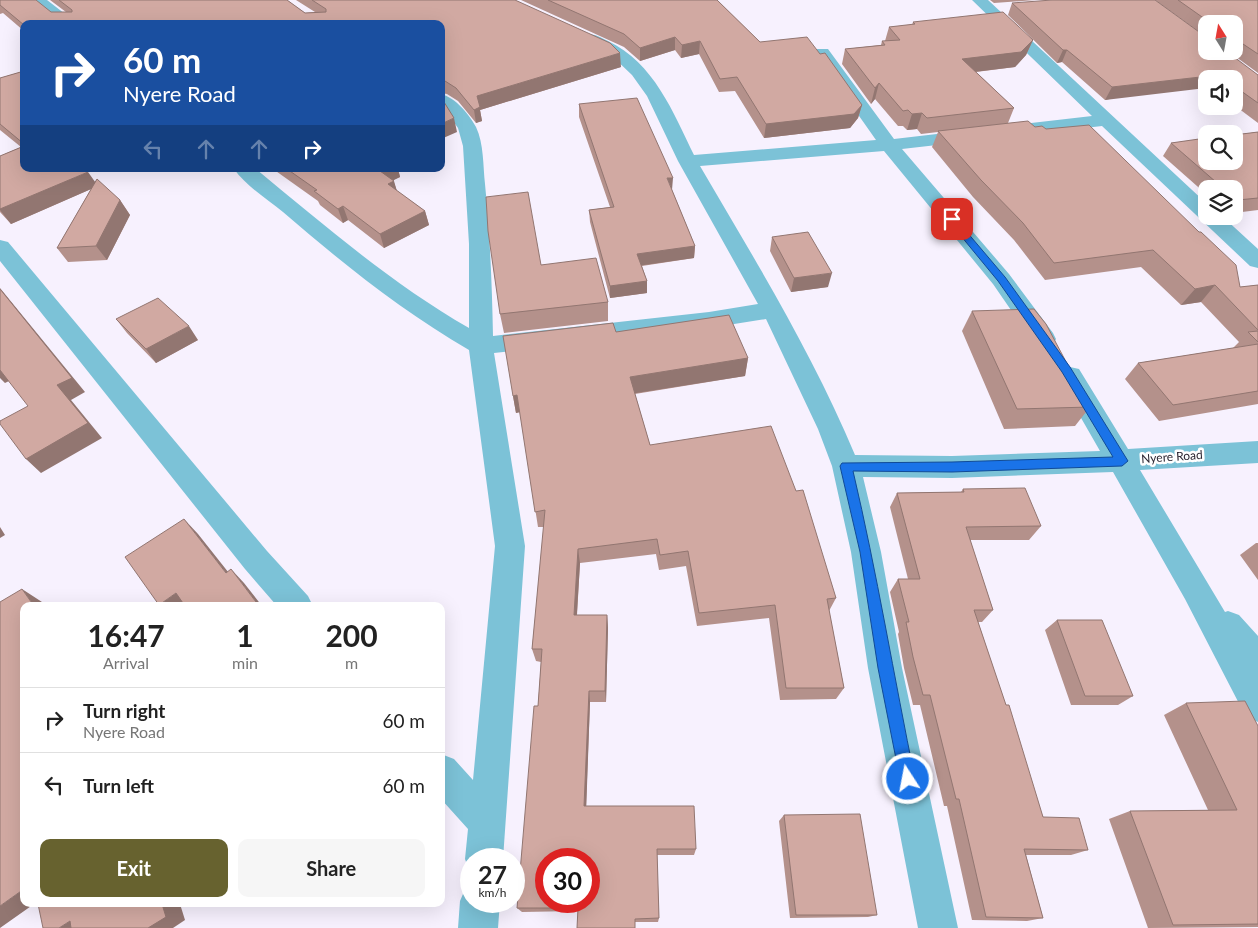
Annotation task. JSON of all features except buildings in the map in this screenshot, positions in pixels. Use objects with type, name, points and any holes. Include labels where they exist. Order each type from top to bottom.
[{"type":"street","points":[[38,0],[65,20]]},
{"type":"street","points":[[985,5],[1009,8]]},
{"type":"street","points":[[985,5],[1104,120],[1198,206]]},
{"type":"street","points":[[567,28],[617,52],[638,71],[656,96],[688,161],[773,310],[831,428],[846,466],[866,552],[885,668],[938,928]]},
{"type":"street","points":[[822,52],[889,145],[1001,279],[1058,358],[1122,461],[1196,589],[1258,704]]},
{"type":"street","points":[[445,102],[455,110],[463,122],[472,146],[480,244],[481,346],[510,546],[485,848]]},
{"type":"street","points":[[688,161],[889,145],[1104,120]]},
{"type":"street","points":[[248,172],[378,278],[455,332],[481,346],[709,320],[773,310]]},
{"type":"street","points":[[1219,225],[1258,262]]},
{"type":"street","points":[[0,247],[256,560],[293,602]]},
{"type":"street","name":"Nyere Road","points":[[846,466],[952,467],[1122,461],[1159,456],[1258,452]]},
{"type":"street","points":[[1196,589],[1258,660]]},
{"type":"street","points":[[445,776],[487,823]]},
{"type":"street","points":[[478,928],[479,913]]},
{"type":"route","points":[[908,779],[885,668],[866,552],[846,466],[891,468],[952,467],[1122,461],[1066,370],[1001,279],[952,219]]}]
